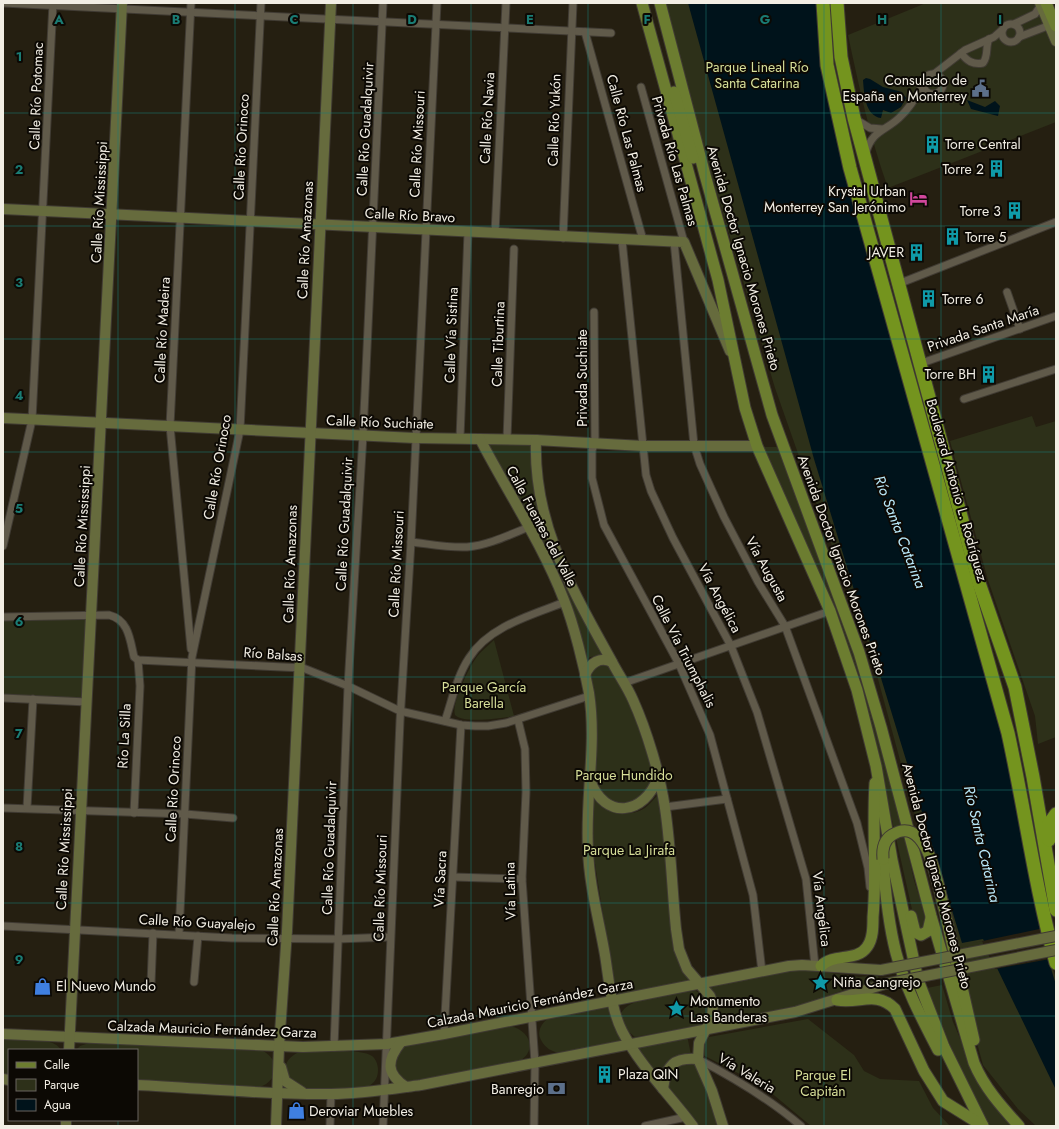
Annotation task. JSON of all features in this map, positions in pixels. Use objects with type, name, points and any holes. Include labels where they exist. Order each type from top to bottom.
[{"type":"highway","name":"Boulevard Antonio L. Rodríguez","points":[[823,3],[827,65],[850,168],[1006,726],[1023,800],[1044,918],[1056,963]]},
{"type":"highway","name":"Boulevard Antonio L. Rodríguez","points":[[837,3],[841,57],[854,118],[979,583],[1015,687],[1056,910]]},
{"type":"highway","points":[[1037,801],[1045,808],[1056,808]]},
{"type":"highway","points":[[1051,884],[1049,824],[1056,814]]},
{"type":"main road","name":"Avenida Doctor Ignacio Morones Prieto","points":[[642,3],[718,280],[745,408],[757,446],[830,611],[856,690],[876,766],[888,860],[918,980],[944,1047],[983,1126]]},
{"type":"main road","points":[[649,3],[692,156],[696,165],[705,175]]},
{"type":"main road","name":"Avenida Doctor Ignacio Morones Prieto","points":[[660,3],[705,175],[772,414],[861,659],[882,727],[931,916],[974,1063],[982,1080],[1019,1126]]},
{"type":"main road","points":[[1042,4],[1053,27]]},
{"type":"main road","points":[[818,966],[827,961],[860,953],[867,947],[871,937],[874,903],[874,810],[876,766]]},
{"type":"main road","points":[[931,916],[928,932],[921,935],[917,934],[883,846],[891,835],[903,831],[917,835],[928,851],[955,950],[982,1080]]},
{"type":"main road","points":[[888,860],[886,897],[894,943],[902,973],[914,1002],[945,1062],[958,1077]]},
{"type":"main road","points":[[838,958],[861,958],[867,956],[875,948],[879,935],[880,870],[888,860]]},
{"type":"main road","points":[[837,1000],[849,1001],[873,998],[887,1001],[894,1009],[924,1072],[943,1102],[983,1126]]},
{"type":"street","name":"Calle Río Madeira","points":[[191,3],[170,426],[192,660]]},
{"type":"street","name":"Calle Río Orinoco","points":[[179,934],[192,660],[240,430],[261,3]]},
{"type":"street","name":"Calle Río Amazonas","points":[[276,1126],[331,3]]},
{"type":"street","name":"Calle Río Guadalquivir","points":[[334,1047],[348,686],[363,435],[383,3]]},
{"type":"street","name":"Calle Río Missouri","points":[[383,1126],[400,711],[411,542],[437,3]]},
{"type":"street","name":"Calle Río Navia","points":[[495,234],[506,3]]},
{"type":"street","name":"Calle Río Yukón","points":[[563,238],[573,3]]},
{"type":"street","points":[[3,4],[122,6],[191,13],[610,34]]},
{"type":"street","name":"Calle Río Potomac","points":[[3,546],[32,420],[44,211],[53,4]]},
{"type":"street","points":[[916,99],[936,93],[941,89],[939,76],[950,62],[961,53],[991,38],[1008,25],[1014,24],[1035,14],[1042,4]]},
{"type":"street","name":"Calle Río Mississippi","points":[[69,1049],[80,811],[113,215],[122,6]]},
{"type":"street","points":[[1014,24],[1020,30],[1019,37]]},
{"type":"street","points":[[991,38],[1015,41],[1019,37],[1044,27],[1053,27],[1056,41]]},
{"type":"street","points":[[1003,29],[1003,34],[1006,40]]},
{"type":"street","name":"Calle Río Las Palmas","points":[[585,32],[643,240]]},
{"type":"street","points":[[961,53],[977,65],[983,63],[986,59],[987,45],[991,38]]},
{"type":"street","points":[[939,76],[950,62]]},
{"type":"street","points":[[864,156],[868,144],[882,129],[900,118],[916,99],[927,76],[939,76]]},
{"type":"street","points":[[924,83],[925,88],[932,93]]},
{"type":"street","name":"Privada Río Las Palmas","points":[[641,87],[679,242]]},
{"type":"street","points":[[854,118],[870,128],[882,129]]},
{"type":"street","name":"Calle Río Bravo","points":[[3,209],[319,224],[563,238],[679,242]]},
{"type":"street","points":[[898,284],[1056,222]]},
{"type":"street","name":"Calle Vía Sistina","points":[[460,438],[468,232]]},
{"type":"street","name":"Vía Angélica","points":[[622,240],[646,475],[660,511],[731,646],[757,712],[802,860],[809,897],[818,966]]},
{"type":"street","points":[[679,242],[735,363]]},
{"type":"street","name":"Vía Augusta","points":[[679,242],[694,445],[700,464],[724,517],[758,582],[785,626],[857,823],[874,903]]},
{"type":"street","name":"Calle Tiburtina","points":[[507,439],[514,249]]},
{"type":"street","points":[[1006,292],[1020,329]]},
{"type":"street","name":"Privada Suchiate","points":[[594,312],[595,443]]},
{"type":"street","name":"Privada Santa María","points":[[919,364],[1056,316]]},
{"type":"street","points":[[964,399],[1056,369]]},
{"type":"street","name":"Calle Río Suchiate","points":[[3,418],[415,438],[536,440],[643,446],[757,446]]},
{"type":"street","name":"Calle Fuentes del Valle","points":[[480,439],[529,527],[560,588],[566,602],[585,675],[591,720],[588,850],[591,881],[613,1001],[620,1026],[629,1044],[693,1126]]},
{"type":"street","points":[[536,440],[537,479],[545,521],[557,556],[624,683],[643,724],[658,777],[665,807],[679,949],[687,969],[699,985],[710,996],[713,1004],[712,1017],[699,1043],[698,1059],[712,1091],[723,1126]]},
{"type":"street","name":"Calle Vía Triumphalis","points":[[595,443],[592,454],[592,478],[604,525],[679,664],[702,715],[753,895],[762,972]]},
{"type":"street","points":[[411,542],[465,547],[497,540],[529,527]]},
{"type":"street","points":[[560,588],[564,582],[570,582]]},
{"type":"street","points":[[446,721],[464,668],[476,648],[484,640],[512,623],[566,602]]},
{"type":"street","points":[[624,683],[830,611]]},
{"type":"street","points":[[3,617],[91,615]]},
{"type":"street","name":"Río La Silla","points":[[91,615],[109,615],[119,619],[124,624],[136,659],[140,686],[134,813]]},
{"type":"street","name":"Río Balsas","points":[[136,659],[192,660],[299,668],[348,686],[400,711],[461,725],[488,726],[518,720],[589,696]]},
{"type":"street","points":[[585,675],[594,662],[604,659],[612,662]]},
{"type":"street","points":[[3,698],[87,702]]},
{"type":"street","points":[[27,808],[33,699]]},
{"type":"street","name":"Vía Latina","points":[[518,720],[525,749],[526,792],[522,879],[535,1062],[534,1126]]},
{"type":"street","name":"Vía Sacra","points":[[444,1034],[461,725]]},
{"type":"street","points":[[590,778],[594,790],[607,804],[623,808],[636,805],[645,800],[654,787],[658,777]]},
{"type":"street","points":[[665,807],[727,799]]},
{"type":"street","points":[[3,808],[185,814],[233,818]]},
{"type":"street","points":[[453,877],[522,879]]},
{"type":"street","name":"Calle Río Guayalejo","points":[[3,926],[286,939],[338,940],[390,937]]},
{"type":"street","points":[[151,984],[153,933]]},
{"type":"street","points":[[194,982],[198,936]]},
{"type":"street","name":"Calzada Mauricio Fernández Garza","points":[[3,1034],[279,1047],[334,1047],[387,1044],[699,985],[795,965],[881,970],[1056,936]]},
{"type":"street","points":[[138,1085],[277,1093],[331,1094],[406,1087],[795,1012],[885,984],[1056,950]]},
{"type":"street","points":[[401,1042],[392,1054],[391,1070],[396,1080],[406,1087]]},
{"type":"street","points":[[303,1047],[288,1051],[281,1061],[281,1067],[285,1081],[304,1093]]},
{"type":"street","points":[[664,1089],[667,1071],[672,1064],[679,1060],[698,1059]]},
{"type":"street","name":"Vía Valeria","points":[[698,1059],[758,1094],[785,1112],[801,1126]]},
{"type":"street","points":[[330,1126],[331,1094]]},
{"type":"street","points":[[645,1126],[686,1117]]},
{"type":"green space","name":"Río Santa Catarina","points":[[664,3],[822,3],[825,58],[1010,758],[1050,959],[1056,978],[1056,1126],[1036,1126],[1018,1109],[983,1065],[869,646],[775,388],[713,180]]},
{"type":"green space","points":[[926,3],[1038,3],[1056,48],[1056,122],[888,188],[870,131],[848,35]]},
{"type":"green space","points":[[1032,416],[1036,427],[1056,421],[1056,737],[1038,744],[1035,716],[988,580],[950,441]]},
{"type":"green space","points":[[486,444],[532,444],[535,478],[541,511],[562,576],[559,578]]},
{"type":"green space","points":[[763,447],[779,447],[854,652],[879,736],[914,880],[924,912],[925,918],[923,929],[916,927],[876,749],[812,561],[799,527],[780,488]]},
{"type":"green space","points":[[568,585],[605,655],[590,657],[586,661],[565,587]]},
{"type":"green space","points":[[87,619],[82,698],[3,694],[3,620]]},
{"type":"green space","name":"Parque García Barella","points":[[494,640],[514,716],[483,720],[459,718],[455,715],[454,710],[461,686],[476,658]]},
{"type":"green space","name":"Parque Hundido","points":[[598,663],[612,666],[632,700],[654,776],[652,787],[639,802],[622,806],[609,801],[599,791],[594,779],[596,740],[590,676],[593,666]]},
{"type":"green space","name":"Parque La Jirafa","points":[[658,795],[662,815],[675,948],[689,981],[620,995],[615,991],[593,851],[594,798],[598,803],[610,811],[624,814],[645,808]]},
{"type":"green space","points":[[797,970],[811,970],[859,977],[878,975],[879,981],[847,989],[802,1005],[715,1022],[717,1017],[717,1003],[714,994],[708,986]]},
{"type":"green space","points":[[942,985],[953,1022],[969,1059],[1014,1126],[987,1126],[956,1060],[927,988]]},
{"type":"green space","points":[[692,989],[704,995],[710,1007],[706,1020],[701,1025],[635,1037],[623,1025],[621,1015],[626,1007],[637,1001]]},
{"type":"green space","points":[[609,1007],[622,1040],[561,1053],[549,1049],[541,1040],[539,1034],[541,1027],[545,1021],[551,1017],[571,1012]]},
{"type":"green space","name":"Parque El Capitán","points":[[808,1019],[854,1055],[864,1071],[880,1079],[919,1081],[933,1108],[950,1126],[811,1126],[763,1086],[703,1055],[702,1048],[709,1037]]},
{"type":"green space","points":[[510,1026],[522,1031],[529,1040],[529,1051],[520,1061],[408,1083],[399,1080],[392,1057],[397,1050],[406,1046]]},
{"type":"green space","points":[[687,1035],[691,1055],[661,1080],[636,1047]]},
{"type":"green space","points":[[3,1039],[44,1040],[51,1042],[60,1049],[8,1049],[8,1075],[3,1074]]},
{"type":"green space","points":[[89,1043],[263,1051],[273,1060],[275,1070],[271,1080],[260,1087],[138,1081],[138,1049],[77,1049],[80,1046]]},
{"type":"green space","points":[[348,1051],[367,1054],[375,1059],[378,1066],[377,1076],[373,1083],[365,1088],[299,1089],[284,1072],[288,1060],[299,1052]]},
{"type":"green space","points":[[692,1062],[697,1067],[705,1082],[717,1126],[697,1126],[667,1088],[668,1074],[676,1064]]},
{"type":"water","name":"Río Santa Catarina","points":[[688,3],[818,3],[820,39],[1001,734],[1042,928],[1039,929],[1056,985],[1056,1090],[983,939],[962,943],[814,459]]},
{"type":"water","points":[[866,78],[883,87],[902,92],[906,98],[901,107],[891,113],[883,110],[881,118],[872,113],[866,103],[863,80]]},
{"type":"water","points":[[967,100],[985,107],[995,101],[1000,106],[998,116],[971,109]]},
{"type":"pier","points":[[1044,928],[1050,959],[995,969],[982,941]]},
{"type":"place","name":"Consulado de España en Monterrey","points":[[980,88]]},
{"type":"place","name":"Torre Central","points":[[932,144]]},
{"type":"place","name":"Torre 2","points":[[997,169]]},
{"type":"place","name":"Krystal Urban Monterrey San Jerónimo","points":[[919,199]]},
{"type":"place","name":"Torre 3","points":[[1014,211]]},
{"type":"place","name":"Torre 5","points":[[952,237]]},
{"type":"place","name":"JAVER","points":[[917,252]]},
{"type":"place","name":"Torre 6","points":[[929,299]]},
{"type":"place","name":"Torre BH","points":[[989,374]]},
{"type":"place","name":"Niña Cangrejo","points":[[820,982]]},
{"type":"place","name":"El Nuevo Mundo","points":[[43,986]]},
{"type":"place","name":"Monumento Las Banderas","points":[[677,1009]]},
{"type":"place","name":"Plaza QIN","points":[[605,1074]]},
{"type":"place","name":"Banregio","points":[[557,1089]]},
{"type":"place","name":"Deroviar Muebles","points":[[296,1111]]},
{"type":"park label","name":"Parque Lineal Río Santa Catarina","points":[[757,76]]}]
